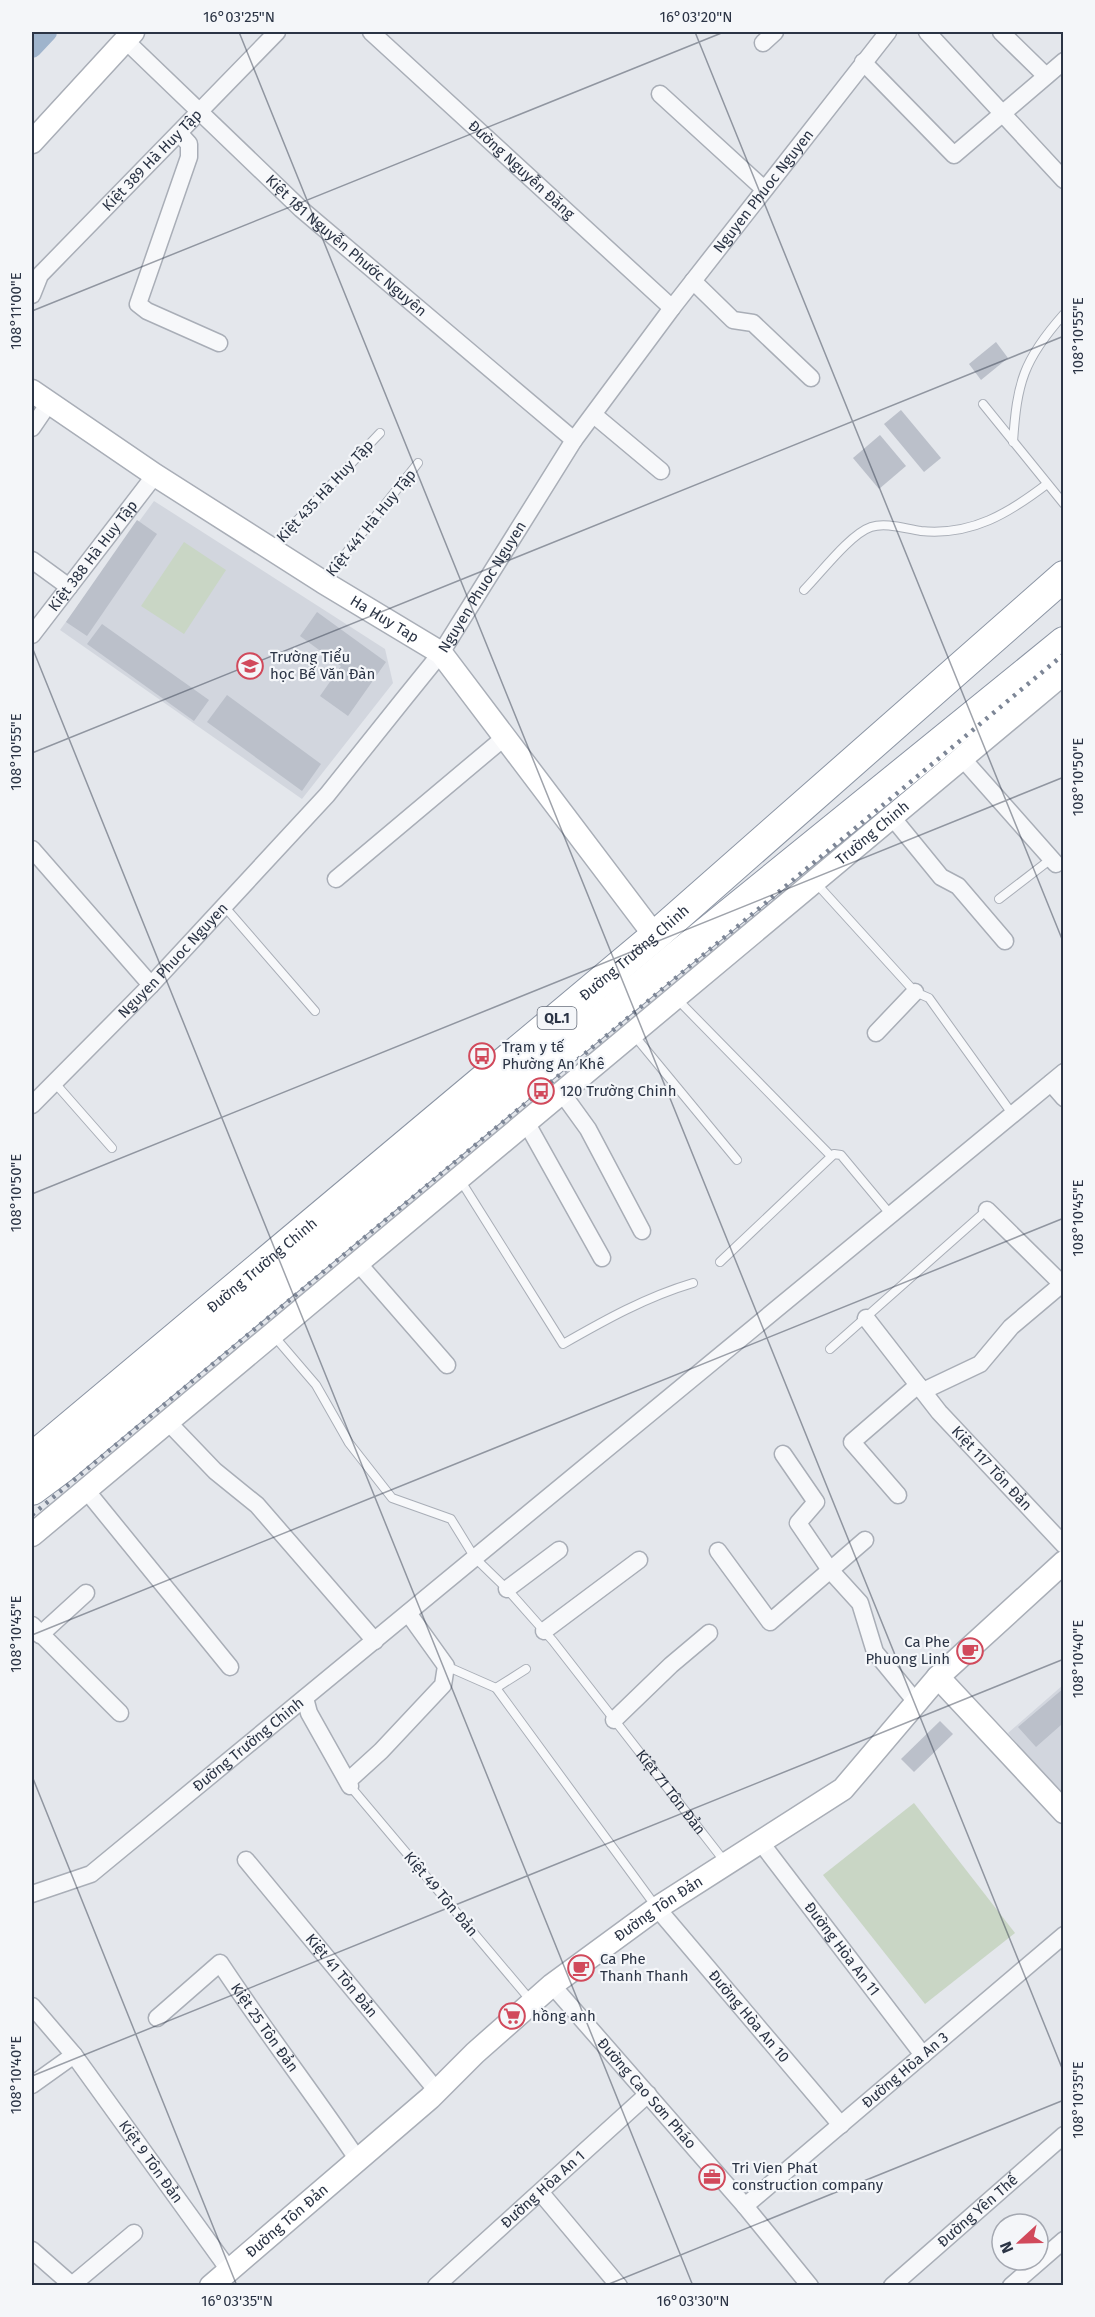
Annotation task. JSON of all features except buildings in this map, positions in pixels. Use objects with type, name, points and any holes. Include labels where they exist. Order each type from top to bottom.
[{"type":"highway","name":"Đường Trường Chinh","points":[[32,1490],[42,1458],[655,936],[1064,576]]},
{"type":"highway","name":"Đường Trường Chinh","points":[[42,1458],[667,964],[1064,642]]},
{"type":"street","name":"Kiệt 389 Hà Huy Tập","points":[[32,295],[40,275],[278,32]]},
{"type":"street","name":"Đường Nguyễn Đăng","points":[[371,32],[672,308]]},
{"type":"street","points":[[763,43],[776,32]]},
{"type":"street","name":"Nguyen Phuoc Nguyen","points":[[32,1105],[151,985],[327,795],[441,653],[574,440],[672,308],[888,32]]},
{"type":"street","points":[[927,32],[1064,180]]},
{"type":"street","points":[[1001,32],[1046,76]]},
{"type":"street","name":"Kiệt 181 Nguyễn Phước Nguyên","points":[[129,36],[199,112],[301,209],[574,440]]},
{"type":"street","points":[[32,142],[129,36]]},
{"type":"street","points":[[863,62],[954,155],[1064,61]]},
{"type":"street","points":[[660,94],[764,189]]},
{"type":"street","points":[[179,133],[189,144],[189,157],[138,304],[147,311],[219,343]]},
{"type":"street","points":[[693,281],[733,320],[753,324],[812,378]]},
{"type":"street","points":[[32,428],[40,397]]},
{"type":"street","name":"Ha Huy Tap","points":[[40,397],[155,475],[323,582],[441,653],[655,936]]},
{"type":"street","points":[[594,415],[661,471]]},
{"type":"street","name":"Kiệt 388 Hà Huy Tập","points":[[32,635],[155,475]]},
{"type":"street","points":[[32,560],[69,587]]},
{"type":"street","name":"Trường Chinh","points":[[678,996],[1062,676]]},
{"type":"street","points":[[336,879],[505,737]]},
{"type":"street","points":[[962,758],[1054,862]]},
{"type":"street","points":[[892,817],[941,877],[958,886],[1005,941]]},
{"type":"street","points":[[32,849],[151,985]]},
{"type":"street","points":[[876,1033],[915,992]]},
{"type":"street","points":[[32,1535],[678,996]]},
{"type":"street","points":[[1057,1077],[1064,1098]]},
{"type":"street","name":"Đường Trường Chinh","points":[[32,1893],[91,1874],[1057,1077]]},
{"type":"street","points":[[562,1092],[588,1129],[642,1231]]},
{"type":"street","points":[[526,1122],[602,1258]]},
{"type":"street","points":[[898,1495],[852,1442],[921,1388],[980,1364],[1011,1327],[1063,1285],[987,1210]]},
{"type":"street","points":[[358,1263],[447,1365]]},
{"type":"street","name":"Kiệt 117 Tôn Đản","points":[[866,1318],[939,1412],[1064,1545]]},
{"type":"street","points":[[168,1422],[215,1471],[257,1505],[375,1641]]},
{"type":"street","points":[[783,1454],[816,1502],[798,1523],[830,1570],[860,1603],[875,1652],[916,1702]]},
{"type":"street","points":[[32,1496],[42,1458]]},
{"type":"street","points":[[86,1490],[230,1667]]},
{"type":"street","points":[[718,1551],[770,1622],[865,1540]]},
{"type":"street","points":[[507,1589],[559,1550]]},
{"type":"street","points":[[543,1631],[639,1560]]},
{"type":"street","name":"Đường Tôn Đản","points":[[211,2286],[437,2091],[552,1985],[657,1908],[762,1844],[843,1790],[938,1677],[1064,1562]]},
{"type":"street","points":[[86,1593],[36,1630],[120,1713]]},
{"type":"street","points":[[305,1698],[309,1713],[349,1784],[443,1685],[447,1666],[408,1613]]},
{"type":"street","points":[[614,1720],[671,1665],[709,1633]]},
{"type":"street","points":[[938,1677],[1064,1812]]},
{"type":"street","name":"Đường Hòa An 11","points":[[762,1844],[923,2055]]},
{"type":"street","name":"Kiệt 41 Tôn Đản","points":[[246,1860],[437,2091]]},
{"type":"street","name":"Đường Hòa An 10","points":[[657,1908],[841,2125]]},
{"type":"street","name":"Đường Hòa An 3","points":[[745,2206],[1064,1935]]},
{"type":"street","name":"Kiệt 25 Tôn Đản","points":[[157,2018],[220,1963],[266,2032],[297,2071],[358,2160]]},
{"type":"street","name":"Đường Cao Sơn Pháo","points":[[552,1985],[745,2206],[810,2286]]},
{"type":"street","name":"Kiệt 9 Tôn Đản","points":[[32,2006],[74,2055],[229,2270]]},
{"type":"street","points":[[32,2085],[74,2055]]},
{"type":"street","name":"Đường Hòa An 1","points":[[436,2286],[648,2094]]},
{"type":"street","name":"Đường Yên Thế","points":[[892,2286],[1064,2135]]},
{"type":"street","points":[[541,2193],[619,2286]]},
{"type":"street","points":[[32,2250],[73,2285],[134,2233]]},
{"type":"street","points":[[1011,2286],[1064,2240]]},
{"type":"lane","points":[[1013,442],[1015,405],[1026,363],[1064,314]]},
{"type":"lane","points":[[983,404],[1064,504]]},
{"type":"lane","name":"Kiệt 435 Hà Huy Tập","points":[[271,549],[380,434]]},
{"type":"lane","name":"Kiệt 441 Hà Huy Tập","points":[[323,582],[418,463]]},
{"type":"lane","points":[[804,590],[858,534],[871,526],[884,525],[925,531],[977,527],[998,518],[1047,484]]},
{"type":"lane","points":[[999,899],[1054,862]]},
{"type":"lane","points":[[815,882],[915,992],[928,998],[1013,1114]]},
{"type":"lane","points":[[224,906],[315,1011]]},
{"type":"lane","points":[[678,996],[831,1156]]},
{"type":"lane","points":[[633,1034],[737,1160]]},
{"type":"lane","points":[[54,1082],[112,1148]]},
{"type":"lane","points":[[720,1262],[778,1210],[831,1156],[841,1155],[891,1215]]},
{"type":"lane","points":[[459,1178],[563,1344],[622,1310],[665,1291],[693,1283]]},
{"type":"lane","points":[[830,1349],[987,1210]]},
{"type":"lane","name":"Kiệt 71 Tôn Đản","points":[[273,1334],[316,1384],[349,1443],[392,1498],[451,1519],[475,1558],[507,1589],[543,1631],[727,1865]]},
{"type":"lane","points":[[447,1666],[496,1688],[657,1908]]},
{"type":"lane","points":[[496,1688],[526,1669]]},
{"type":"lane","name":"Kiệt 49 Tôn Đản","points":[[349,1784],[532,2002]]},
{"type":"shaded area","name":"Trường Tiểu học Bế Văn Đàn","points":[[154,501],[385,649],[393,683],[302,799],[60,630]]},
{"type":"shaded area","points":[[1063,1685],[1063,1797],[1008,1733]]},
{"type":"green space","points":[[184,542],[226,570],[184,634],[141,606]]},
{"type":"green space","points":[[914,1803],[1015,1933],[925,2004],[823,1875]]},
{"type":"waterway","points":[[32,48],[47,32]]},
{"type":"railway","points":[[32,1515],[1064,654]]},
{"type":"place","name":"Trường Tiểu học Bế Văn Đàn","points":[[250,666]]},
{"type":"place","name":"Trạm y tế Phường An Khê","points":[[482,1056]]},
{"type":"place","name":"120 Trường Chinh","points":[[541,1091]]},
{"type":"place","name":"Ca Phe Phuong Linh","points":[[970,1651]]},
{"type":"place","name":"Ca Phe Thanh Thanh","points":[[581,1968]]},
{"type":"place","name":"hồng anh","points":[[512,2016]]},
{"type":"place","name":"Tri Vien Phat construction company","points":[[712,2177]]}]
